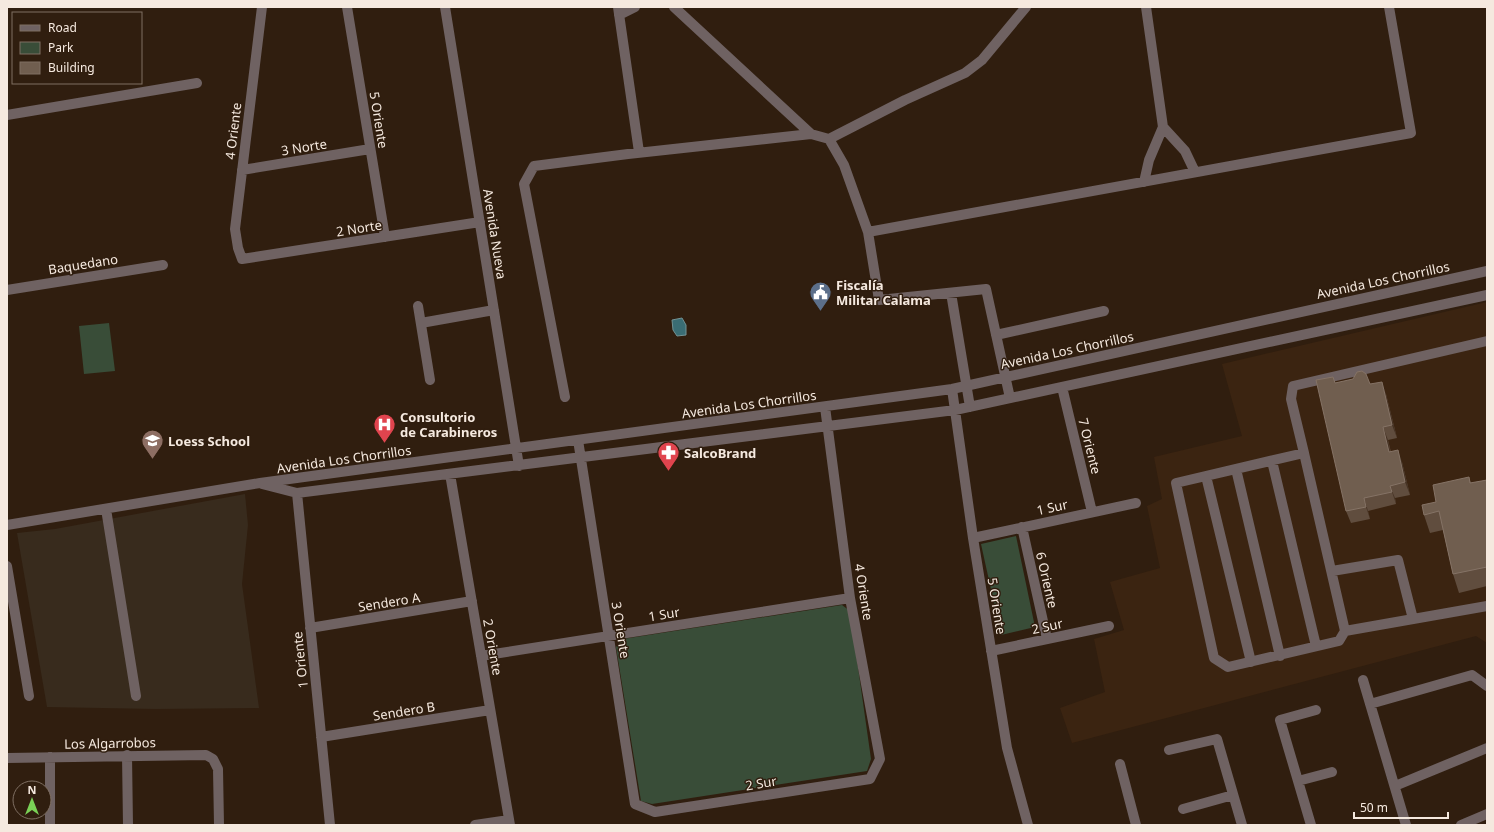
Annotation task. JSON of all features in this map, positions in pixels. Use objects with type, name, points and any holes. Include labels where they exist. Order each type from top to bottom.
[{"type":"street","name":"4 Oriente","points":[[242,259],[238,248],[235,229],[262,7]]},
{"type":"street","name":"5 Oriente","points":[[347,7],[385,237]]},
{"type":"street","name":"Avenida Nueva","points":[[445,7],[519,466]]},
{"type":"street","points":[[635,7],[618,11],[639,152]]},
{"type":"street","points":[[674,7],[811,134]]},
{"type":"street","points":[[566,397],[524,184],[534,166],[639,152],[811,134],[829,139],[905,100],[965,73],[982,60],[1026,7]]},
{"type":"street","points":[[1144,182],[1149,160],[1162,127],[1146,7]]},
{"type":"street","points":[[868,232],[1411,133],[1389,7]]},
{"type":"street","points":[[7,115],[197,83]]},
{"type":"street","points":[[1162,127],[1185,151],[1195,172]]},
{"type":"street","points":[[829,139],[844,165],[868,232],[879,300],[986,289],[1010,398]]},
{"type":"street","name":"3 Norte","points":[[242,170],[370,149]]},
{"type":"street","name":"2 Norte","points":[[242,259],[480,222]]},
{"type":"street","name":"Baquedano","points":[[7,290],[163,265]]},
{"type":"street","name":"Avenida Los Chorrillos","points":[[7,526],[260,484],[952,389],[1486,274]]},
{"type":"street","points":[[951,293],[968,386],[970,407]]},
{"type":"street","points":[[260,484],[297,494],[955,410],[1487,295]]},
{"type":"street","points":[[418,306],[430,380]]},
{"type":"street","points":[[421,323],[494,310]]},
{"type":"street","points":[[996,335],[1104,311]]},
{"type":"street","points":[[1304,453],[1176,484],[1214,658],[1228,667],[1339,641],[1345,631],[1332,571],[1304,453],[1291,399],[1293,386],[1487,341]]},
{"type":"street","name":"7 Oriente","points":[[1062,387],[1092,512]]},
{"type":"street","name":"5 Oriente","points":[[952,389],[973,538],[1007,748],[1028,825]]},
{"type":"street","name":"4 Oriente","points":[[825,406],[850,598],[880,759],[870,779]]},
{"type":"street","points":[[686,425],[688,444]]},
{"type":"street","name":"3 Oriente","points":[[578,440],[635,804],[655,812]]},
{"type":"street","points":[[1272,461],[1316,646]]},
{"type":"street","points":[[1236,469],[1280,656]]},
{"type":"street","name":"2 Oriente","points":[[450,474],[509,822]]},
{"type":"street","points":[[1206,476],[1251,662]]},
{"type":"street","name":"1 Oriente","points":[[297,494],[330,825]]},
{"type":"street","name":"1 Sur","points":[[973,538],[1136,503]]},
{"type":"street","points":[[106,509],[136,696]]},
{"type":"street","name":"6 Oriente","points":[[1022,527],[1047,639]]},
{"type":"street","points":[[1332,571],[1398,560],[1413,619]]},
{"type":"street","points":[[7,566],[29,696]]},
{"type":"street","name":"1 Sur","points":[[481,656],[850,598]]},
{"type":"street","name":"Sendero A","points":[[310,628],[472,601]]},
{"type":"street","points":[[1345,631],[1487,606]]},
{"type":"street","name":"2 Sur","points":[[991,651],[1109,626]]},
{"type":"street","points":[[1370,704],[1472,675],[1487,686]]},
{"type":"street","points":[[1363,680],[1406,825]]},
{"type":"street","name":"Sendero B","points":[[321,737],[490,710]]},
{"type":"street","points":[[1311,825],[1280,720],[1316,710]]},
{"type":"street","points":[[1169,750],[1217,739],[1242,825]]},
{"type":"street","points":[[1395,786],[1487,748]]},
{"type":"street","name":"Los Algarrobos","points":[[7,758],[202,754],[213,759],[218,769],[219,825]]},
{"type":"street","points":[[127,755],[128,825]]},
{"type":"street","points":[[50,757],[50,825]]},
{"type":"street","points":[[1120,764],[1136,825]]},
{"type":"street","points":[[1298,781],[1332,772]]},
{"type":"street","name":"2 Sur","points":[[655,812],[870,779]]},
{"type":"street","points":[[1183,809],[1233,795]]},
{"type":"street","points":[[1461,825],[1487,814]]},
{"type":"street","points":[[476,825],[509,822]]},
{"type":"shaded area","points":[[1487,302],[1487,643],[1476,636],[1072,743],[1060,708],[1105,692],[1094,639],[1124,630],[1110,582],[1160,568],[1147,506],[1162,499],[1154,457],[1242,436],[1222,364]]},
{"type":"shaded area","points":[[245,494],[248,525],[242,584],[259,708],[156,709],[47,707],[17,533],[55,529]]},
{"type":"green space","points":[[109,323],[115,371],[84,374],[79,326]]},
{"type":"green space","points":[[1016,536],[1035,627],[1001,635],[981,544]]},
{"type":"green space","points":[[842,605],[850,611],[871,759],[867,771],[652,804],[641,801],[616,647],[623,639]]},
{"type":"water","points":[[682,318],[686,325],[686,335],[677,336],[673,330],[672,320]]},
{"type":"building","points":[[1362,371],[1366,374],[1370,384],[1382,382],[1392,425],[1383,427],[1389,452],[1398,450],[1405,482],[1390,486],[1392,492],[1364,498],[1366,507],[1346,511],[1316,380],[1333,377],[1335,383],[1353,379],[1357,372]]},
{"type":"building","points":[[1469,477],[1470,483],[1487,480],[1487,567],[1453,574],[1439,511],[1424,515],[1422,505],[1436,502],[1433,485]]},
{"type":"place","name":"Fiscalía Militar Calama","points":[[820,312]]},
{"type":"place","name":"Consultorio de Carabineros","points":[[385,444]]},
{"type":"place","name":"Loess School","points":[[152,460]]},
{"type":"place","name":"SalcoBrand","points":[[668,472]]}]
